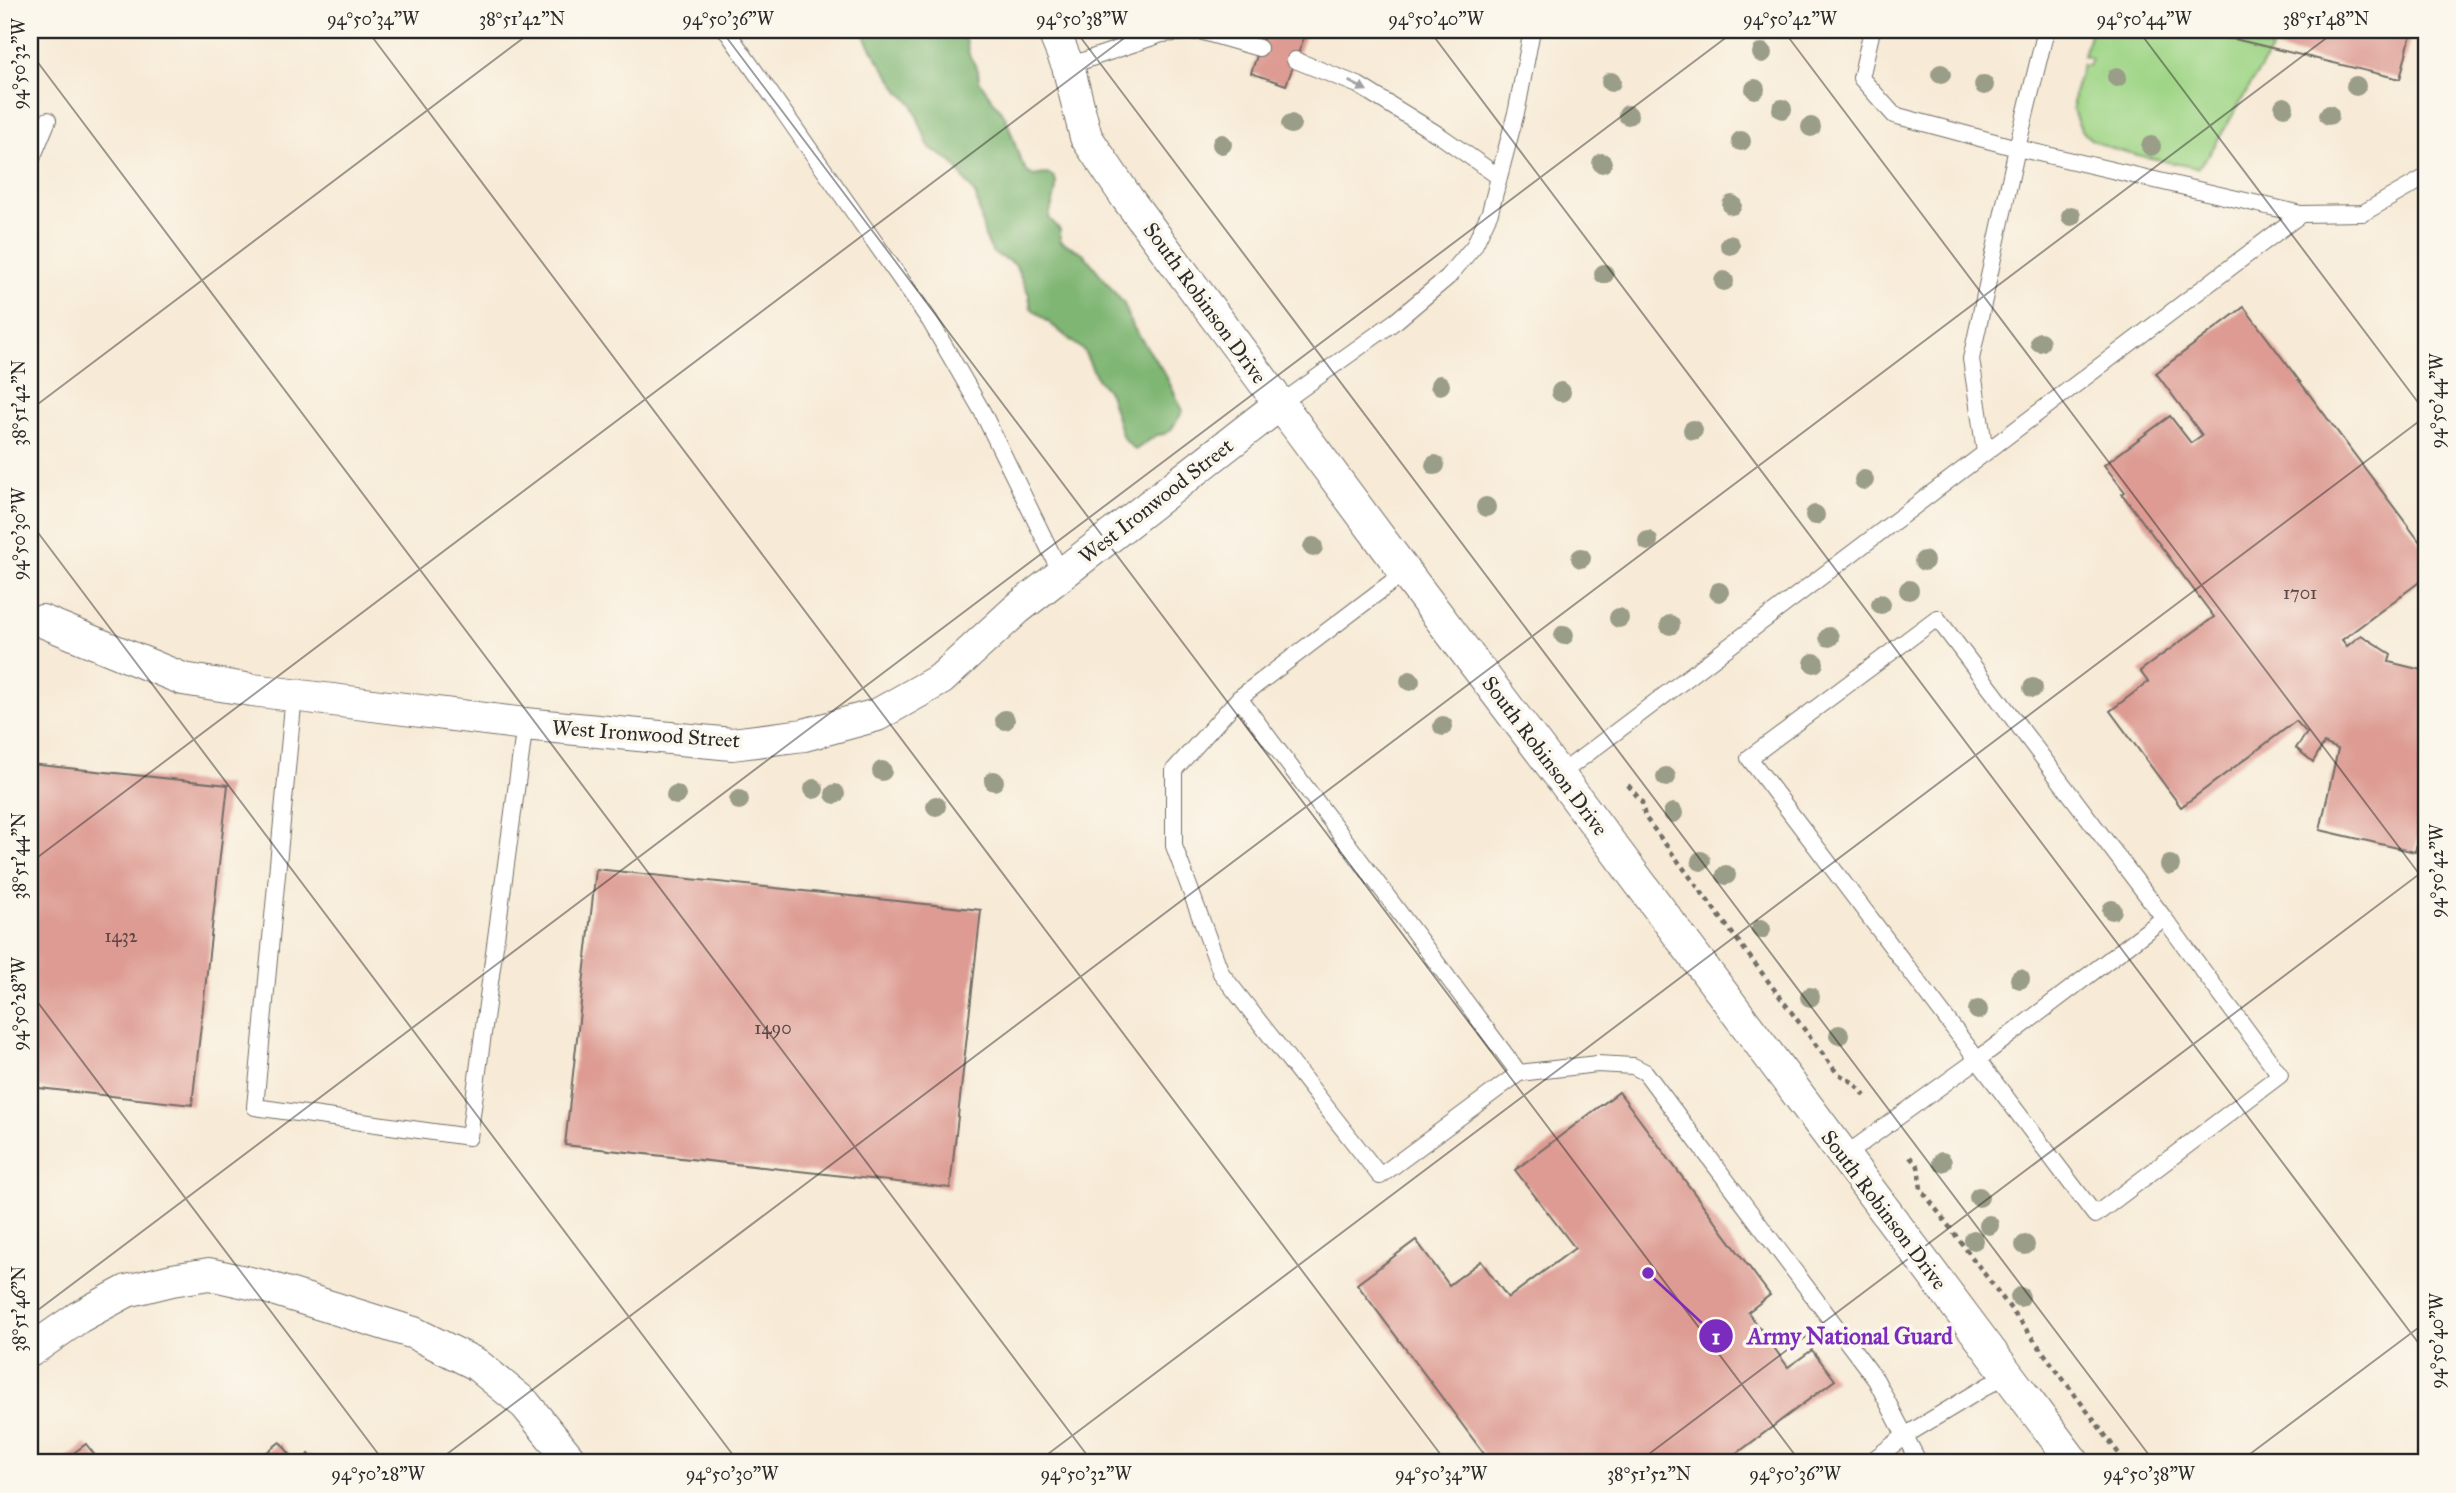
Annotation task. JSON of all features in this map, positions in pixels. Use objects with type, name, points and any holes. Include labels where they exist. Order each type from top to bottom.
[{"type":"street","name":"South Robinson Drive","points":[[1053,30],[1068,66],[1086,137],[1127,198],[2074,1463]]},
{"type":"street","name":"West Ironwood Street","points":[[36,618],[183,679],[525,724],[732,744],[804,734],[877,715],[941,679],[1017,610],[1280,404]]},
{"type":"street","points":[[30,1351],[79,1317],[127,1291],[209,1274],[264,1286],[414,1334],[476,1364],[525,1404],[573,1463]]},
{"type":"lane","points":[[726,30],[930,321],[982,411],[1062,575]]},
{"type":"lane","points":[[1280,404],[1397,320],[1448,277],[1474,246],[1490,212],[1517,109],[1532,30]]},
{"type":"lane","points":[[1872,30],[1861,78],[1894,115],[2017,148],[2301,214],[2363,213],[2426,177]]},
{"type":"lane","points":[[1985,452],[1971,359],[2046,30]]},
{"type":"lane","points":[[1068,66],[1162,34],[1200,31],[1259,48]]},
{"type":"lane","points":[[1295,60],[1358,85],[1442,137],[1499,177]]},
{"type":"lane","points":[[30,163],[48,120]]},
{"type":"lane","points":[[1559,775],[2301,214]]},
{"type":"lane","points":[[1405,572],[1239,698],[1174,770],[1174,846],[1221,973],[1380,1176],[1519,1073],[1597,1065],[1633,1066],[1645,1072],[1876,1380],[1919,1463]]},
{"type":"lane","points":[[1937,618],[2164,918],[2280,1075],[2095,1215],[1749,758],[1937,618]]},
{"type":"lane","points":[[295,695],[256,1107],[469,1138],[525,724]]},
{"type":"lane","points":[[1239,698],[1519,1073]]},
{"type":"lane","points":[[1844,1156],[1977,1060],[2164,918]]},
{"type":"lane","points":[[1869,1463],[1906,1435],[2007,1374]]},
{"type":"path","points":[[1628,785],[1642,802],[1645,817],[1836,1073],[1854,1083],[1865,1096]]},
{"type":"path","points":[[1910,1157],[1918,1166],[1921,1189],[2126,1463]]},
{"type":"green space","points":[[861,30],[957,30],[966,41],[969,55],[978,70],[979,81],[1006,118],[1027,172],[1034,176],[1053,176],[1056,181],[1049,218],[1060,230],[1060,241],[1083,253],[1124,304],[1131,324],[1165,374],[1183,411],[1171,430],[1157,435],[1135,450],[1123,438],[1109,393],[1097,379],[1084,351],[1031,308],[1029,295],[1015,264],[993,253],[985,237],[976,196],[953,163],[929,147],[912,103],[901,93]]},
{"type":"green space","points":[[2091,30],[2193,30],[2272,49],[2209,155],[2197,168],[2113,149],[2088,137],[2075,117],[2073,102],[2082,65],[2089,66],[2092,58],[2084,56]]},
{"type":"building","points":[[1266,30],[1307,30],[1286,85],[1251,73]]},
{"type":"building","points":[[2197,30],[2412,30],[2400,79]]},
{"type":"building","points":[[2244,307],[2426,550],[2426,577],[2342,640],[2347,646],[2361,635],[2391,654],[2389,662],[2426,671],[2426,805],[2415,852],[2320,830],[2338,749],[2324,743],[2313,762],[2296,748],[2307,733],[2296,721],[2181,807],[2110,711],[2148,682],[2140,671],[2214,617],[2122,494],[2125,492],[2104,465],[2170,416],[2191,443],[2202,435],[2156,373]]},
{"type":"building","points":[[30,764],[228,785],[192,1105],[30,1087]]},
{"type":"building","points":[[596,869],[981,910],[950,1188],[565,1145]]},
{"type":"building","points":[[1619,1092],[1770,1295],[1748,1312],[1788,1367],[1812,1350],[1835,1380],[1724,1463],[1491,1463],[1357,1284],[1416,1240],[1449,1285],[1481,1261],[1508,1298],[1575,1248],[1515,1170]]},
{"type":"building","points":[[280,1442],[297,1463],[253,1463]]},
{"type":"building","points":[[86,1444],[101,1463],[60,1463]]},
{"type":"building","points":[[309,1454],[317,1463],[298,1463]]},
{"type":"place","name":"Army National Guard","points":[[1648,1273]]}]
